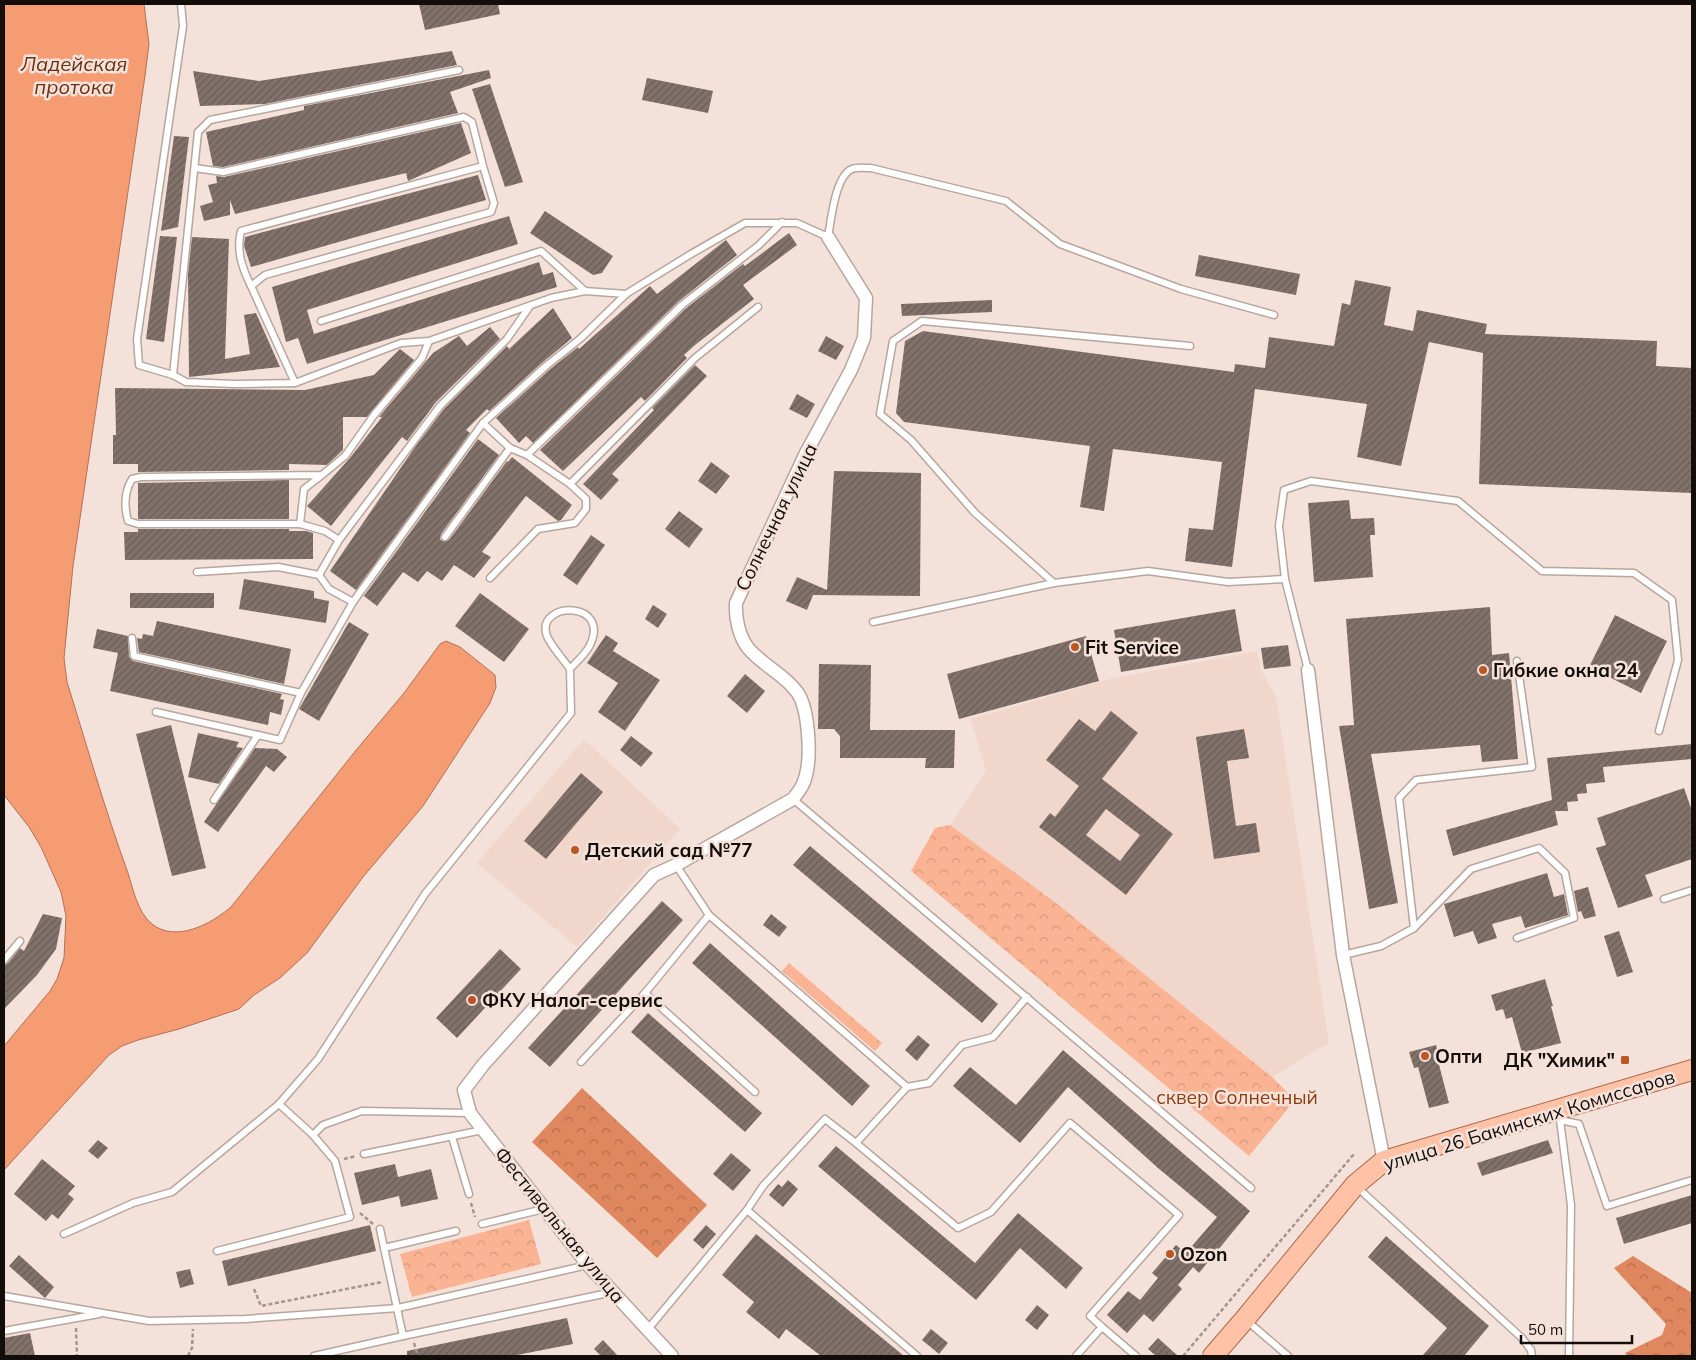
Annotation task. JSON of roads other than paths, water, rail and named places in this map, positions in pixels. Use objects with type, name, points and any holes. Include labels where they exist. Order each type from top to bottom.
[{"type":"main road","name":"улица 26 Бакинских Комиссаров","points":[[1213,1356],[1246,1319],[1355,1185],[1384,1160],[1558,1115],[1691,1069]]},
{"type":"street","name":"Солнечная улица","points":[[793,798],[802,788],[808,764],[808,731],[802,700],[788,683],[748,648],[743,641],[736,612],[736,603],[806,453],[851,370],[864,338],[866,298],[828,237]]},
{"type":"street","points":[[1308,670],[1343,955],[1384,1160]]},
{"type":"street","points":[[470,1113],[464,1090],[483,1065],[654,875],[676,865],[793,798]]},
{"type":"street","name":"Фестивальная улица","points":[[470,1113],[588,1265],[672,1356]]},
{"type":"lane","points":[[181,4],[183,26],[137,338],[140,364],[173,375],[186,382],[295,384],[402,343],[429,340],[551,298],[586,291],[626,294]]},
{"type":"lane","points":[[173,375],[198,132],[210,120],[459,70]]},
{"type":"lane","points":[[195,168],[223,172],[464,117],[472,122],[494,204],[491,212],[265,275],[251,286]]},
{"type":"lane","points":[[295,384],[244,272],[238,244],[241,231],[483,166]]},
{"type":"lane","points":[[156,712],[280,740],[301,693],[353,602],[483,424],[546,366],[581,338],[626,294],[690,254],[745,223],[797,223],[828,237],[836,197],[844,175],[852,168],[871,168],[1006,200],[1060,244],[1181,289],[1274,315]]},
{"type":"lane","points":[[527,456],[682,305],[759,245],[782,222]]},
{"type":"lane","points":[[321,321],[541,251],[586,291]]},
{"type":"lane","points":[[319,575],[339,540],[440,406],[507,339],[531,305]]},
{"type":"lane","points":[[570,484],[695,358],[758,308]]},
{"type":"lane","points":[[1054,583],[975,513],[911,440],[880,414],[893,341],[922,321],[1190,346]]},
{"type":"lane","points":[[300,524],[304,489],[345,456],[374,415],[422,358],[429,340]]},
{"type":"lane","points":[[483,424],[510,448],[527,456],[570,484],[586,499],[586,509],[575,523],[538,529],[490,578]]},
{"type":"lane","points":[[445,537],[510,448]]},
{"type":"lane","points":[[322,476],[142,477],[132,479],[127,488],[126,515],[128,521],[138,524],[300,524],[325,531],[339,540]]},
{"type":"lane","points":[[1308,670],[1286,579],[1279,526],[1284,490],[1311,480],[1458,501],[1542,571],[1634,573],[1672,600],[1678,660],[1659,731]]},
{"type":"lane","points":[[197,572],[278,567],[319,575],[329,590],[353,602]]},
{"type":"lane","points":[[873,622],[1054,583],[1148,571],[1228,582],[1286,579]]},
{"type":"lane","points":[[64,1234],[133,1203],[172,1192],[279,1104],[318,1059],[425,894],[571,713],[570,669],[546,635],[545,627],[551,617],[562,610],[577,610],[589,618],[594,625],[594,634],[589,647],[570,669]]},
{"type":"lane","points":[[132,638],[134,656],[301,693]]},
{"type":"lane","points":[[1414,928],[1399,798],[1416,780],[1532,767],[1517,662]]},
{"type":"lane","points":[[214,800],[258,735]]},
{"type":"lane","points":[[793,798],[1251,1188]]},
{"type":"lane","points":[[1343,955],[1381,946],[1414,928],[1471,869],[1538,848],[1565,873],[1574,918],[1517,938]]},
{"type":"lane","points":[[676,865],[709,916],[907,1087]]},
{"type":"lane","points":[[1664,900],[1692,890]]},
{"type":"lane","points":[[581,1062],[645,993],[709,916]]},
{"type":"lane","points":[[4,960],[20,941]]},
{"type":"lane","points":[[645,993],[755,1092]]},
{"type":"lane","points":[[856,1143],[907,1087],[929,1082],[962,1045],[993,1037],[1027,997]]},
{"type":"lane","points":[[217,1251],[350,1217],[335,1161],[313,1135],[279,1104]]},
{"type":"lane","points":[[313,1135],[323,1125],[362,1111],[470,1113]]},
{"type":"lane","points":[[1558,1115],[1579,1124],[1607,1206],[1692,1180]]},
{"type":"lane","points":[[1558,1115],[1571,1205],[1569,1356]]},
{"type":"lane","points":[[648,1329],[747,1210],[763,1186],[825,1119],[958,1228],[991,1212],[1070,1123],[1179,1216],[1090,1316],[1136,1356]]},
{"type":"lane","points":[[364,1154],[483,1130]]},
{"type":"lane","points":[[452,1137],[469,1194]]},
{"type":"lane","points":[[1355,1185],[1522,1338],[1532,1350],[1532,1356]]},
{"type":"lane","points":[[482,1224],[544,1209]]},
{"type":"lane","points":[[747,1210],[918,1356]]},
{"type":"lane","points":[[380,1229],[403,1336]]},
{"type":"lane","points":[[384,1248],[456,1230]]},
{"type":"lane","points":[[4,1296],[149,1321],[263,1318],[398,1308],[588,1265]]},
{"type":"lane","points":[[314,1356],[343,1353],[403,1336],[613,1292]]},
{"type":"lane","points":[[4,1331],[106,1313]]},
{"type":"lane","points":[[1246,1319],[1288,1356]]},
{"type":"lane","points":[[1076,1356],[1102,1327]]},
{"type":"water","name":"Ладейская протока","points":[[4,4],[144,4],[149,44],[73,566],[64,658],[67,682],[96,778],[134,893],[143,914],[152,924],[172,932],[193,929],[204,925],[231,907],[404,693],[440,644],[446,641],[460,647],[495,675],[496,687],[490,703],[423,806],[363,877],[307,953],[280,978],[254,995],[239,1009],[179,1029],[138,1040],[122,1046],[109,1055],[4,1170],[4,1046],[50,991],[57,979],[64,958],[66,916],[61,892],[41,847],[29,827],[4,795]]},
{"type":"place","name":"Fit Service","points":[[1075,647]]},
{"type":"place","name":"Гибкие окна 24","points":[[1483,670]]},
{"type":"place","name":"Детский сад №77","points":[[575,850]]},
{"type":"place","name":"ФКУ Налог-сервис","points":[[472,1000]]},
{"type":"place","name":"Опти","points":[[1425,1056]]},
{"type":"place","name":"ДК \"Химик\"","points":[[1625,1060]]},
{"type":"place","name":"Ozon","points":[[1170,1254]]},
{"type":"park label","name":"сквер Солнечный","points":[[1237,1097]]}]
